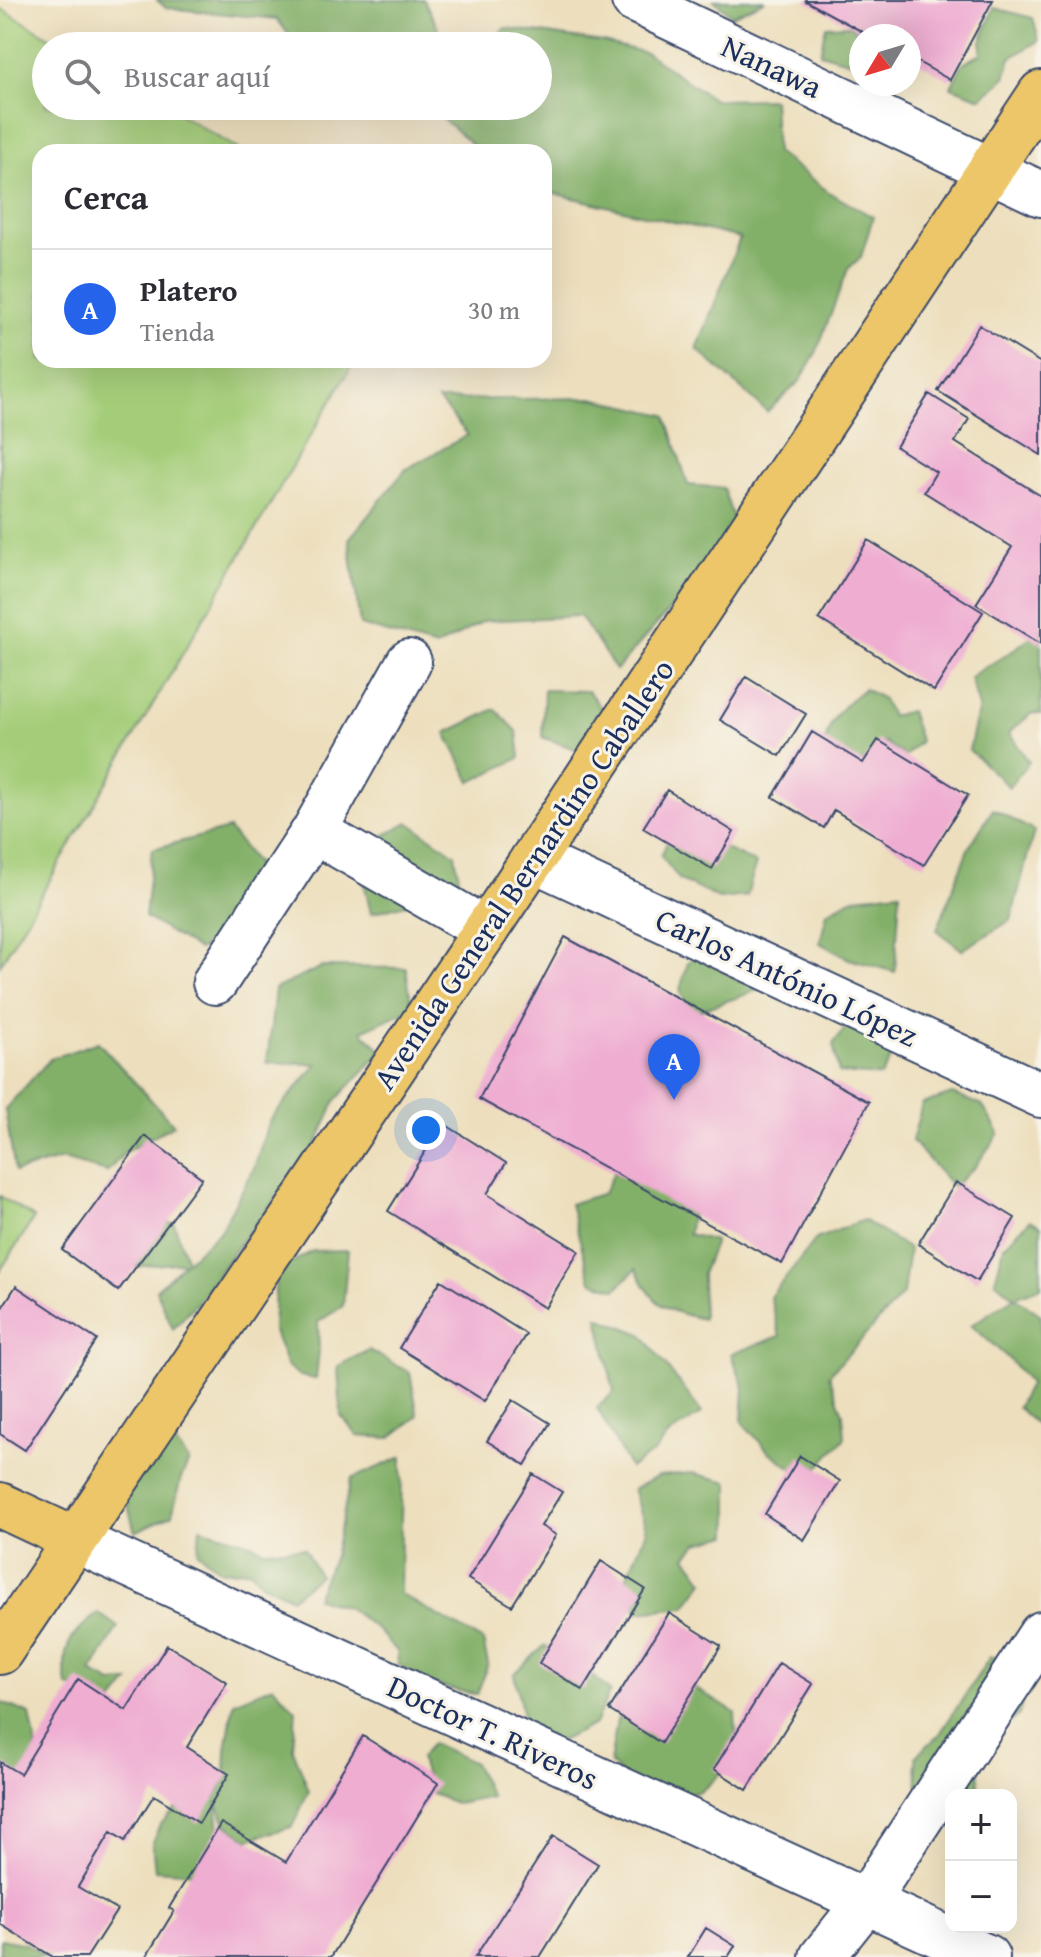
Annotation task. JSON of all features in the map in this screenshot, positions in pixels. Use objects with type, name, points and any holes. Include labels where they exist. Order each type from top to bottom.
[{"type":"main road","name":"Avenida General Bernardino Caballero","points":[[0,1652],[486,930],[1041,93]]},
{"type":"main road","name":"Doctor T. Riveros","points":[[0,1505],[75,1540]]},
{"type":"street","name":"Nanawa","points":[[634,0],[1041,194]]},
{"type":"street","points":[[215,982],[314,831],[409,662]]},
{"type":"street","points":[[314,831],[486,930]]},
{"type":"street","name":"Carlos António López","points":[[533,859],[1041,1095]]},
{"type":"street","name":"Doctor T. Riveros","points":[[75,1540],[987,1957]]},
{"type":"street","points":[[822,1957],[865,1903],[1041,1634]]},
{"type":"green space","points":[[157,0],[424,0],[440,32],[287,32],[277,19],[166,8]]},
{"type":"green space","points":[[714,0],[762,0],[764,1],[732,16]]},
{"type":"green space","points":[[0,8],[41,32],[32,32],[32,120],[189,120],[230,144],[32,144],[32,368],[350,368],[0,965]]},
{"type":"green space","points":[[994,8],[1033,18],[1039,41],[1011,58],[1005,78],[981,98],[951,87],[963,63],[981,54],[981,41]]},
{"type":"green space","points":[[849,25],[849,61],[820,53],[826,26]]},
{"type":"green space","points":[[506,28],[534,32],[501,32]]},
{"type":"green space","points":[[552,35],[603,42],[647,53],[714,100],[773,99],[776,152],[830,193],[873,217],[861,257],[848,269],[816,353],[800,381],[767,412],[697,349],[740,238],[552,193],[552,144],[472,144],[444,120],[552,120]]},
{"type":"green space","points":[[592,398],[666,415],[688,485],[723,488],[738,533],[616,670],[580,616],[484,621],[436,647],[360,625],[349,539],[406,469],[468,435],[438,400]]},
{"type":"green space","points":[[1041,629],[1041,714],[1032,713],[1009,733],[1029,762],[1009,787],[969,750],[979,707],[970,677]]},
{"type":"green space","points":[[864,689],[883,699],[891,716],[910,711],[920,741],[905,756],[884,742],[877,755],[854,765],[822,753],[836,716]]},
{"type":"green space","points":[[544,690],[588,691],[613,723],[578,750],[542,737]]},
{"type":"green space","points":[[495,709],[517,731],[520,758],[471,782],[446,733]]},
{"type":"green space","points":[[993,809],[1034,831],[1011,920],[962,950],[937,930],[968,849]]},
{"type":"green space","points":[[408,822],[455,854],[461,890],[371,913],[357,851]]},
{"type":"green space","points":[[229,829],[268,878],[248,923],[199,950],[145,917],[152,849]]},
{"type":"green space","points":[[672,831],[702,838],[756,863],[747,896],[719,899],[680,880],[661,856]]},
{"type":"green space","points":[[900,892],[895,972],[849,959],[820,943],[827,912],[855,897]]},
{"type":"green space","points":[[723,938],[756,944],[761,989],[690,1014],[680,990],[688,962]]},
{"type":"green space","points":[[322,967],[406,968],[412,1008],[362,1031],[382,1051],[336,1100],[313,1152],[239,1244],[203,1296],[173,1329],[156,1290],[185,1262],[122,1268],[143,1223],[174,1223],[187,1261],[220,1231],[254,1168],[269,1121],[317,1064],[267,1063],[275,989]]},
{"type":"green space","points":[[852,1019],[900,1042],[881,1076],[839,1073],[833,1044]]},
{"type":"green space","points":[[98,1042],[174,1125],[125,1152],[107,1172],[63,1159],[15,1172],[5,1109],[50,1059]]},
{"type":"green space","points":[[952,1094],[982,1105],[999,1133],[975,1167],[953,1187],[912,1141],[922,1104]]},
{"type":"green space","points":[[614,1172],[693,1207],[688,1234],[715,1241],[702,1274],[703,1319],[662,1305],[649,1292],[636,1269],[616,1289],[591,1281],[570,1204],[604,1193]]},
{"type":"green space","points":[[0,1196],[34,1218],[0,1271]]},
{"type":"green space","points":[[863,1220],[909,1249],[903,1294],[829,1375],[843,1414],[845,1438],[818,1467],[793,1469],[768,1451],[742,1422],[744,1388],[731,1354],[780,1336],[770,1297],[816,1239]]},
{"type":"green space","points":[[1030,1220],[1041,1226],[1041,1287],[1015,1297],[1041,1315],[1041,1429],[1017,1407],[1030,1383],[1007,1357],[971,1325],[1014,1297],[995,1281],[1004,1246]]},
{"type":"green space","points":[[348,1250],[343,1306],[318,1322],[316,1379],[300,1376],[287,1366],[273,1329],[276,1271],[313,1251]]},
{"type":"green space","points":[[598,1317],[642,1334],[702,1413],[671,1433],[653,1453],[630,1468],[597,1408],[614,1392]]},
{"type":"green space","points":[[369,1350],[410,1373],[418,1416],[390,1438],[358,1436],[341,1416],[338,1366]]},
{"type":"green space","points":[[170,1436],[189,1461],[181,1478],[172,1515],[135,1532],[125,1495]]},
{"type":"green space","points":[[402,1457],[400,1594],[483,1641],[488,1664],[477,1695],[430,1684],[398,1664],[397,1651],[374,1627],[348,1608],[316,1598],[334,1556],[351,1479]]},
{"type":"green space","points":[[692,1473],[729,1482],[729,1535],[698,1543],[686,1556],[704,1581],[685,1607],[638,1612],[622,1587],[647,1531],[633,1489],[658,1476]]},
{"type":"green space","points":[[200,1528],[264,1550],[304,1548],[319,1575],[292,1598],[261,1583],[250,1570],[221,1571],[198,1552]]},
{"type":"green space","points":[[98,1613],[118,1627],[91,1672],[112,1683],[129,1682],[109,1707],[98,1692],[67,1686],[65,1673],[69,1644]]},
{"type":"green space","points":[[544,1646],[569,1656],[610,1691],[595,1724],[550,1746],[525,1726],[514,1674]]},
{"type":"green space","points":[[990,1657],[1013,1658],[1029,1677],[1019,1715],[991,1738],[979,1756],[978,1787],[945,1789],[945,1793],[917,1785],[916,1756],[939,1735]]},
{"type":"green space","points":[[686,1682],[735,1713],[737,1759],[700,1792],[643,1800],[610,1763],[617,1720],[642,1691]]},
{"type":"green space","points":[[273,1686],[296,1710],[293,1749],[309,1791],[292,1827],[248,1839],[225,1824],[216,1801],[220,1842],[198,1873],[155,1870],[152,1842],[160,1825],[186,1798],[215,1797],[225,1780],[226,1749],[234,1702]]},
{"type":"green space","points":[[0,1702],[30,1714],[36,1746],[30,1775],[0,1778]]},
{"type":"green space","points":[[432,1743],[474,1763],[491,1797],[458,1804],[432,1794],[420,1758]]},
{"type":"green space","points":[[0,1939],[26,1944],[47,1957],[0,1957]]},
{"type":"building","points":[[804,0],[993,0],[950,80],[921,64],[921,24],[849,25]]},
{"type":"building","points":[[979,325],[1041,363],[1041,455],[938,391]]},
{"type":"building","points":[[929,394],[969,419],[955,442],[1041,496],[1041,644],[976,604],[1012,547],[924,492],[936,472],[896,447]]},
{"type":"building","points":[[868,540],[983,612],[934,691],[819,619]]},
{"type":"building","points":[[746,677],[806,714],[780,756],[720,720]]},
{"type":"building","points":[[812,732],[863,763],[878,740],[968,795],[924,865],[834,810],[824,828],[773,797]]},
{"type":"building","points":[[667,790],[734,832],[712,869],[643,828]]},
{"type":"building","points":[[565,937],[869,1102],[782,1264],[479,1099]]},
{"type":"building","points":[[443,1123],[506,1163],[487,1194],[579,1251],[545,1308],[388,1211]]},
{"type":"building","points":[[145,1136],[202,1178],[118,1291],[62,1250]]},
{"type":"building","points":[[956,1182],[1015,1218],[977,1281],[918,1244]]},
{"type":"building","points":[[441,1280],[526,1334],[485,1401],[399,1348]]},
{"type":"building","points":[[16,1286],[97,1340],[25,1450],[0,1434],[0,1311]]},
{"type":"building","points":[[513,1400],[550,1423],[525,1465],[487,1441]]},
{"type":"building","points":[[800,1456],[840,1481],[804,1540],[765,1514]]},
{"type":"building","points":[[533,1474],[562,1492],[541,1526],[556,1535],[512,1606],[468,1579]]},
{"type":"building","points":[[601,1561],[645,1589],[583,1690],[539,1663]]},
{"type":"building","points":[[669,1613],[721,1646],[661,1743],[609,1710]]},
{"type":"building","points":[[167,1645],[227,1682],[187,1747],[229,1774],[199,1823],[154,1795],[125,1841],[111,1832],[78,1887],[117,1910],[87,1957],[53,1957],[0,1924],[0,1762],[20,1774],[78,1679],[126,1710]]},
{"type":"building","points":[[779,1663],[813,1684],[747,1790],[714,1769]]},
{"type":"building","points":[[363,1736],[438,1783],[331,1957],[146,1957],[174,1911],[169,1908],[221,1823],[286,1862]]},
{"type":"building","points":[[553,1836],[598,1864],[540,1957],[475,1957]]},
{"type":"building","points":[[706,1928],[735,1946],[728,1957],[688,1957]]},
{"type":"place","name":"Platero","points":[[674,1100]]}]
